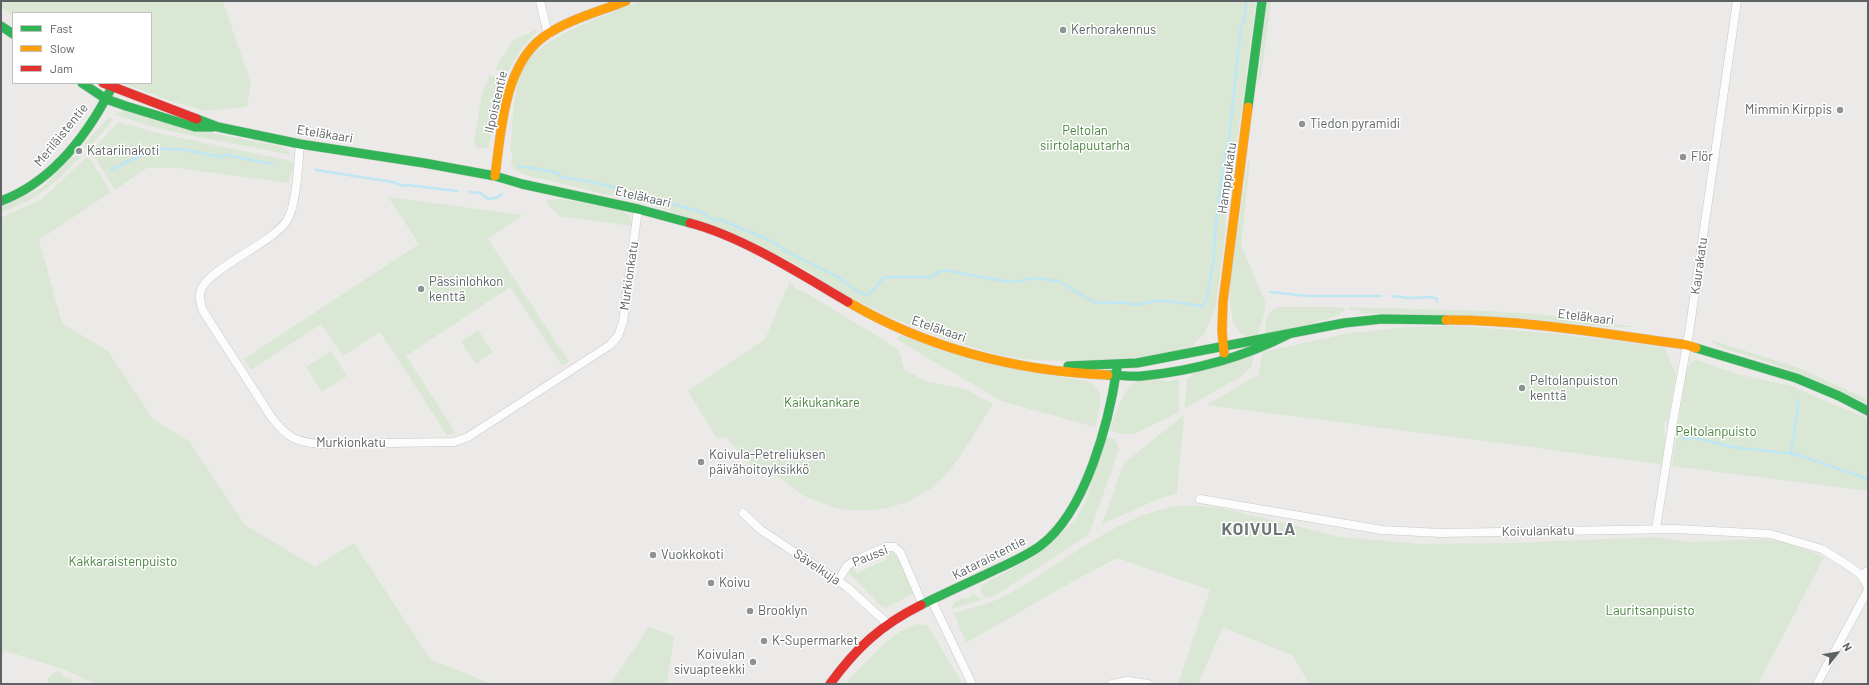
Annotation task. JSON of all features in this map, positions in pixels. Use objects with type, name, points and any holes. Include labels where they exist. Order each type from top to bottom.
[{"type":"main road","name":"Ilpoistentie","points":[[495,176],[504,117],[516,71],[521,61],[530,49],[548,35],[626,1]]},
{"type":"main road","name":"Hamppukatu","points":[[1224,358],[1223,302],[1262,1]]},
{"type":"main road","points":[[1,26],[12,33]]},
{"type":"main road","name":"Eteläkaari","points":[[84,84],[106,99],[195,127],[218,127]]},
{"type":"main road","name":"Eteläkaari","points":[[105,84],[218,127],[300,144],[424,163],[495,176],[522,184],[638,209],[694,224],[739,242],[784,265],[874,317],[909,333],[953,349],[1001,361],[1066,373],[1116,376],[1163,374],[1189,369],[1266,345],[1289,334]]},
{"type":"main road","name":"Meriläistentie","points":[[1,201],[34,185],[53,168],[74,144],[106,99],[112,87]]},
{"type":"main road","name":"Eteläkaari","points":[[1038,367],[1117,365],[1164,358],[1344,322],[1382,319],[1481,320],[1552,326],[1687,345],[1796,378],[1839,396],[1868,412]]},
{"type":"main road","name":"Kataraistentie","points":[[830,684],[846,662],[869,639],[888,624],[923,605],[1030,553],[1054,534],[1062,524],[1081,492],[1108,411],[1117,365]]},
{"type":"street","points":[[540,1],[548,35]]},
{"type":"street","name":"Kaurakatu","points":[[1656,529],[1687,345],[1737,1]]},
{"type":"street","name":"Murkionkatu","points":[[300,144],[294,197],[291,213],[287,221],[272,235],[212,277],[201,289],[200,296],[203,311],[272,418],[285,434],[291,438],[306,443],[454,442],[468,437],[610,345],[618,336],[623,322],[638,209]]},
{"type":"street","name":"Koivulankatu","points":[[1200,499],[1382,530],[1441,533],[1656,529],[1751,531],[1770,534],[1822,549],[1864,573]]},
{"type":"street","name":"Sävelkuja","points":[[743,513],[761,530],[847,587],[888,624]]},
{"type":"street","name":"Paussi","points":[[838,581],[847,566],[854,561],[886,547],[894,547],[900,552],[923,605]]},
{"type":"street","points":[[1864,573],[1868,587]]},
{"type":"street","points":[[1817,684],[1868,590]]},
{"type":"street","points":[[932,601],[972,684]]},
{"type":"street","points":[[1112,684],[1127,681],[1148,684]]},
{"type":"green space","points":[[1,1],[223,1],[251,84],[247,107],[205,111],[168,100],[125,84],[152,84],[152,12],[12,12],[12,15],[1,7]]},
{"type":"green space","name":"Peltolan siirtolapuutarha","points":[[640,1],[1256,1],[1236,147],[1232,154],[1228,169],[1225,235],[1216,305],[1205,333],[1190,348],[1152,357],[1080,361],[1035,360],[998,355],[934,335],[890,317],[839,292],[805,269],[738,236],[697,220],[653,206],[526,175],[514,170],[511,162],[513,152],[510,151],[515,98],[524,67],[532,56],[560,36]]},
{"type":"green space","points":[[1267,1],[1271,1],[1261,77],[1258,80]]},
{"type":"green space","points":[[536,30],[536,32],[521,49],[508,71],[501,72],[495,69],[513,40]]},
{"type":"green space","points":[[490,75],[498,78],[503,85],[488,148],[477,148],[474,142],[482,93]]},
{"type":"green space","points":[[124,111],[186,128],[283,147],[292,155],[179,133],[150,126],[114,114]]},
{"type":"green space","points":[[109,117],[113,120],[87,150],[84,147],[86,145],[84,144]]},
{"type":"green space","points":[[119,122],[153,132],[291,161],[294,164],[288,183],[178,168],[147,168],[115,190],[91,151]]},
{"type":"green space","points":[[82,149],[85,152],[47,188],[26,202],[1,212],[1,207],[42,188],[72,157],[74,158],[77,155],[79,156],[83,152]]},
{"type":"green space","name":"Kakkaraistenpuisto","points":[[88,156],[111,192],[39,240],[62,323],[108,351],[153,419],[189,441],[245,525],[315,567],[354,543],[431,660],[493,684],[96,684],[63,669],[5,651],[1,658],[1,218],[42,199]]},
{"type":"green space","points":[[1248,160],[1250,161],[1241,245],[1265,301],[1265,305],[1258,335],[1247,337],[1239,332],[1233,322],[1230,299],[1231,275]]},
{"type":"green space","points":[[388,197],[523,215],[488,239],[569,362],[562,366],[510,287],[406,356],[456,433],[447,435],[380,332],[343,356],[321,324],[251,370],[244,359],[419,244]]},
{"type":"green space","points":[[562,199],[623,211],[631,217],[631,226],[559,216],[546,202],[547,200]]},
{"type":"green space","name":"Kaikukankare","points":[[790,281],[796,290],[803,291],[890,344],[899,351],[904,369],[925,381],[965,389],[993,404],[961,455],[947,474],[930,489],[910,501],[888,508],[874,510],[845,510],[832,507],[804,496],[779,477],[756,471],[726,437],[717,439],[688,391],[765,339]]},
{"type":"green space","points":[[1278,307],[1344,307],[1345,311],[1340,312],[1340,315],[1296,328],[1265,334],[1267,318],[1274,309]]},
{"type":"green space","points":[[1349,307],[1538,314],[1637,327],[1605,327],[1521,318],[1359,313],[1359,310],[1349,310]]},
{"type":"green space","name":"Peltolanpuisto","points":[[1448,326],[1557,334],[1665,348],[1676,375],[1668,421],[1664,421],[1664,435],[1666,436],[1662,463],[1660,464],[1207,405],[1252,378],[1258,377],[1263,352],[1350,333],[1409,327]]},
{"type":"green space","points":[[478,330],[493,352],[476,364],[461,342]]},
{"type":"green space","points":[[900,335],[1004,367],[1087,381],[1094,385],[1100,395],[1100,407],[1095,427],[1001,401],[896,339]]},
{"type":"green space","points":[[1711,340],[1799,368],[1868,400],[1868,404],[1790,371],[1725,349]]},
{"type":"green space","points":[[331,351],[347,376],[322,392],[306,367]]},
{"type":"green space","points":[[1254,354],[1251,367],[1242,376],[1185,408],[1187,378],[1192,377],[1191,374]]},
{"type":"green space","name":"Peltolanpuisto","points":[[1696,360],[1737,374],[1791,386],[1868,419],[1868,491],[1672,466],[1686,371],[1690,363]]},
{"type":"green space","points":[[1179,379],[1179,412],[1134,434],[1120,434],[1110,430],[1121,400],[1130,386],[1143,380],[1165,380],[1165,382]]},
{"type":"green space","points":[[1184,415],[1177,494],[1161,498],[1102,524],[1124,463]]},
{"type":"green space","points":[[1107,437],[1115,439],[1119,449],[1090,532],[1085,537],[999,593],[988,598],[984,597],[980,590],[982,585],[1031,558],[1050,544],[1076,519],[1085,502]]},
{"type":"green space","name":"Lauritsanpuisto","points":[[1176,506],[1221,508],[1341,537],[1420,544],[1510,543],[1657,537],[1688,542],[1764,539],[1790,543],[1824,557],[1758,684],[1309,684],[1293,656],[1223,627],[1198,684],[1178,684],[1210,590],[1117,558],[1077,579],[966,643],[954,613],[999,599],[1026,584],[1109,532],[1130,521],[1153,512]]},
{"type":"green space","points":[[884,552],[892,552],[900,561],[914,593],[886,608],[882,607],[848,572],[853,566],[857,573],[887,559]]},
{"type":"green space","points":[[974,593],[981,600],[951,609],[955,602],[966,597],[967,599]]},
{"type":"green space","points":[[918,624],[928,626],[963,684],[845,684],[869,658],[889,640],[909,627]]},
{"type":"green space","points":[[649,627],[674,636],[667,684],[610,684]]},
{"type":"green space","points":[[59,670],[64,677],[70,678],[74,683],[49,684],[47,681],[51,675]]},
{"type":"waterway","points":[[518,166],[557,173],[562,177],[593,182],[702,212],[713,220],[721,220],[774,242],[787,252],[838,277],[858,292],[866,295],[872,292],[884,277],[929,277],[944,270],[1015,282],[1034,278],[1058,281],[1094,302],[1128,303],[1136,305],[1154,301],[1167,301],[1201,306],[1204,305],[1207,298],[1214,258],[1215,232],[1223,166],[1229,139],[1241,26],[1244,21],[1246,1]]},
{"type":"waterway","points":[[111,170],[144,155],[164,149],[180,149],[221,157],[226,155],[273,164]]},
{"type":"waterway","points":[[316,170],[393,182],[403,186],[407,185],[457,191]]},
{"type":"waterway","points":[[470,192],[481,193],[488,199],[496,198],[502,194]]},
{"type":"waterway","points":[[1270,292],[1308,296],[1381,296]]},
{"type":"waterway","points":[[1392,296],[1409,298],[1432,297],[1437,299],[1437,302]]},
{"type":"waterway","points":[[1791,454],[1799,399]]},
{"type":"waterway","points":[[1683,439],[1692,437],[1731,447],[1795,454],[1868,479]]},
{"type":"traffic: fast","points":[[1248,107],[1262,1]]},
{"type":"traffic: fast","points":[[1,26],[12,33]]},
{"type":"traffic: fast","points":[[84,84],[106,99],[126,106],[195,127],[213,127]]},
{"type":"traffic: fast","points":[[1,201],[19,193],[36,182],[67,154],[92,122],[112,87]]},
{"type":"traffic: fast","points":[[197,119],[218,127],[300,144],[424,163],[495,176],[522,184],[638,209],[690,223]]},
{"type":"traffic: fast","points":[[1068,366],[1137,363],[1344,323],[1382,319],[1446,320]]},
{"type":"traffic: fast","points":[[1108,375],[1142,376],[1199,367],[1254,350],[1289,334]]},
{"type":"traffic: fast","points":[[1696,348],[1796,378],[1839,396],[1868,411]]},
{"type":"traffic: fast","points":[[921,605],[1024,556],[1040,546],[1056,531],[1070,511],[1093,464],[1108,414],[1117,368]]},
{"type":"traffic: slow","points":[[495,176],[506,101],[519,66],[529,50],[542,38],[561,26],[626,1]]},
{"type":"traffic: slow","points":[[1224,353],[1222,331],[1223,302],[1248,107]]},
{"type":"traffic: slow","points":[[848,302],[909,332],[974,354],[1040,368],[1074,373],[1108,375]]},
{"type":"traffic: slow","points":[[1446,320],[1507,322],[1567,328],[1687,345],[1696,348]]},
{"type":"traffic: jam","points":[[106,84],[197,119]]},
{"type":"traffic: jam","points":[[690,223],[710,229],[751,247],[791,268],[848,302]]},
{"type":"traffic: jam","points":[[830,684],[850,659],[870,638],[881,629],[921,605]]},
{"type":"place","name":"Kerhorakennus","points":[[1063,30]]},
{"type":"place","name":"Mimmin Kirppis","points":[[1840,110]]},
{"type":"place","name":"Tiedon pyramidi","points":[[1302,124]]},
{"type":"place","name":"Katariinakoti","points":[[79,151]]},
{"type":"place","name":"Flör","points":[[1683,157]]},
{"type":"place","name":"Pässinlohkon kenttä","points":[[421,289]]},
{"type":"place","name":"Peltolanpuiston kenttä","points":[[1522,388]]},
{"type":"place","name":"Koivula-Petreliuksen päivähoitoyksikkö","points":[[701,462]]},
{"type":"place","name":"Vuokkokoti","points":[[653,555]]},
{"type":"place","name":"Koivu","points":[[711,583]]},
{"type":"place","name":"Brooklyn","points":[[750,611]]},
{"type":"place","name":"K-Supermarket","points":[[764,641]]},
{"type":"place","name":"Koivulan sivuapteekki","points":[[753,662]]},
{"type":"district","name":"KOIVULA","points":[[1259,529]]}]
